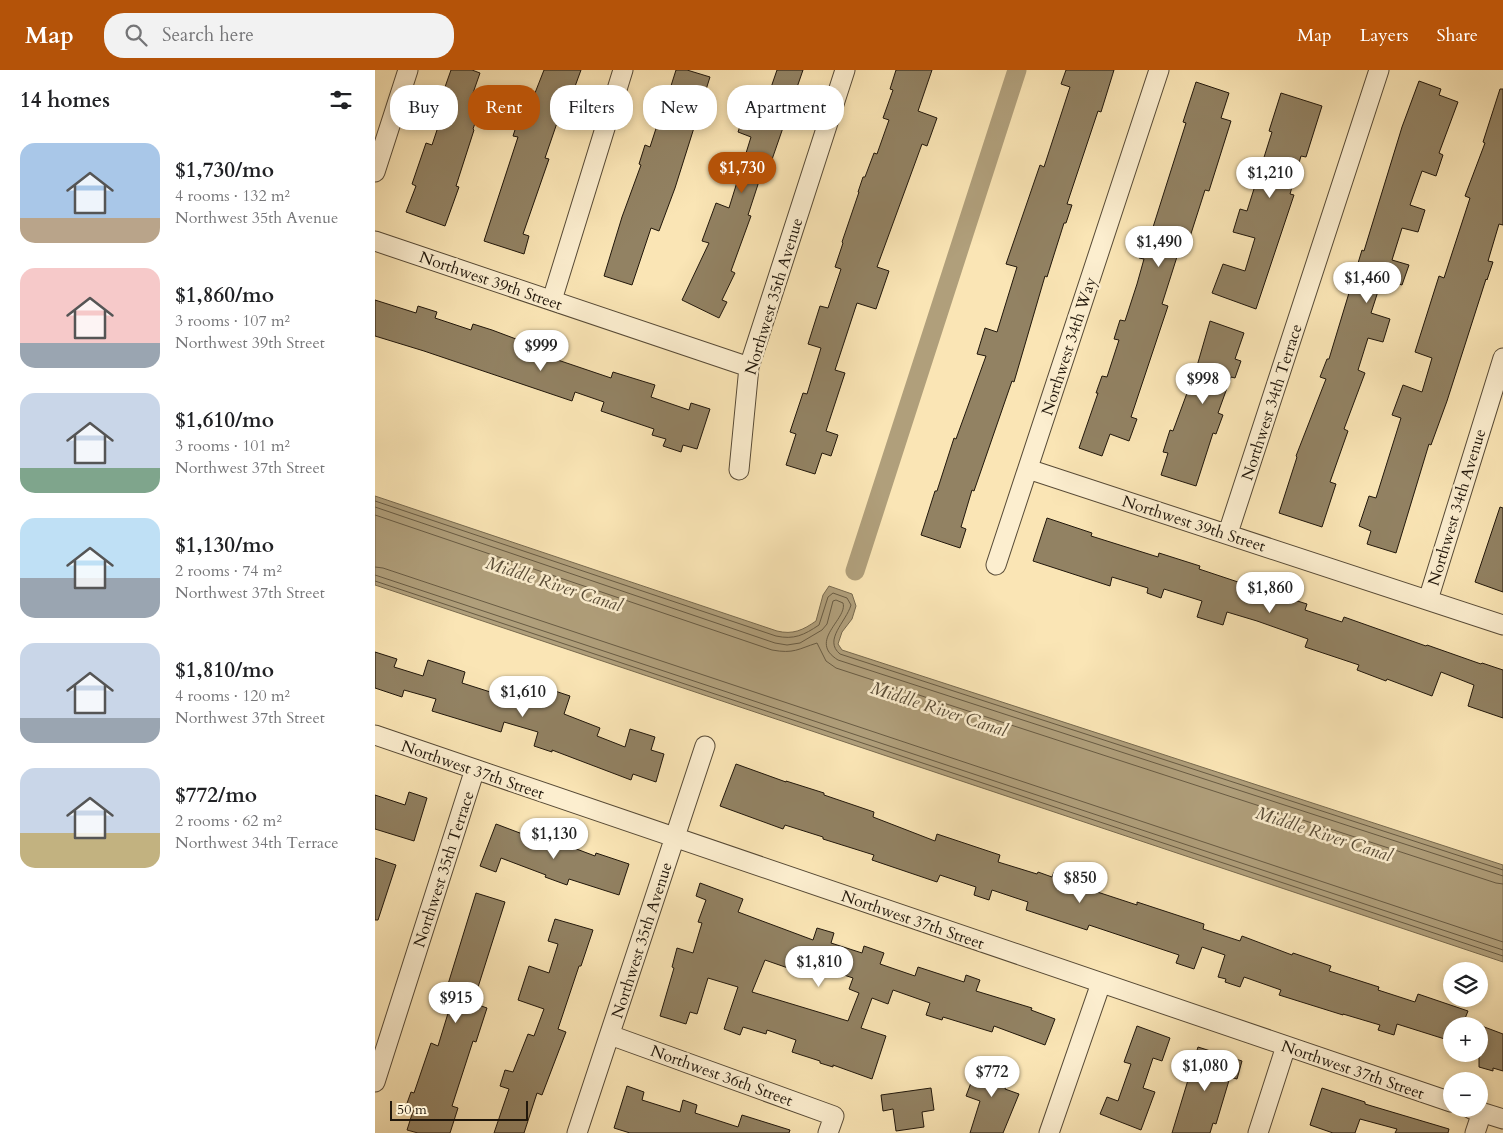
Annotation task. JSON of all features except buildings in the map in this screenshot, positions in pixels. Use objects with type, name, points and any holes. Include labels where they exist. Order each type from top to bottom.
[{"type":"street","points":[[375,172],[408,70]]},
{"type":"street","points":[[552,300],[623,70]]},
{"type":"street","name":"Northwest 35th Avenue","points":[[739,470],[749,367],[845,70]]},
{"type":"street","name":"Northwest 34th Way","points":[[996,565],[1159,70]]},
{"type":"street","name":"Northwest 34th Terrace","points":[[1228,534],[1379,70]]},
{"type":"street","name":"Northwest 39th Street","points":[[375,240],[749,367]]},
{"type":"street","name":"Northwest 34th Avenue","points":[[1428,600],[1503,358]]},
{"type":"street","name":"Northwest 39th Street","points":[[1028,469],[1503,625]]},
{"type":"street","name":"Northwest 37th Street","points":[[375,736],[1443,1099]]},
{"type":"street","name":"Northwest 35th Avenue","points":[[577,1133],[705,746]]},
{"type":"street","name":"Northwest 35th Terrace","points":[[375,1082],[475,769]]},
{"type":"street","points":[[1049,1133],[1101,983]]},
{"type":"street","name":"Northwest 36th Street","points":[[610,1035],[831,1124]]},
{"type":"street","points":[[1258,1133],[1286,1046]]},
{"type":"street","points":[[1488,1114],[1503,1120]]},
{"type":"street","points":[[1475,1133],[1476,1117]]},
{"type":"water","name":"Middle River Canal","points":[[375,496],[777,631],[798,631],[816,621],[823,595],[829,586],[852,594],[856,606],[852,619],[842,632],[838,644],[842,650],[1503,865],[1503,962],[375,585]]},
{"type":"waterway","points":[[855,571],[1017,70]]}]
